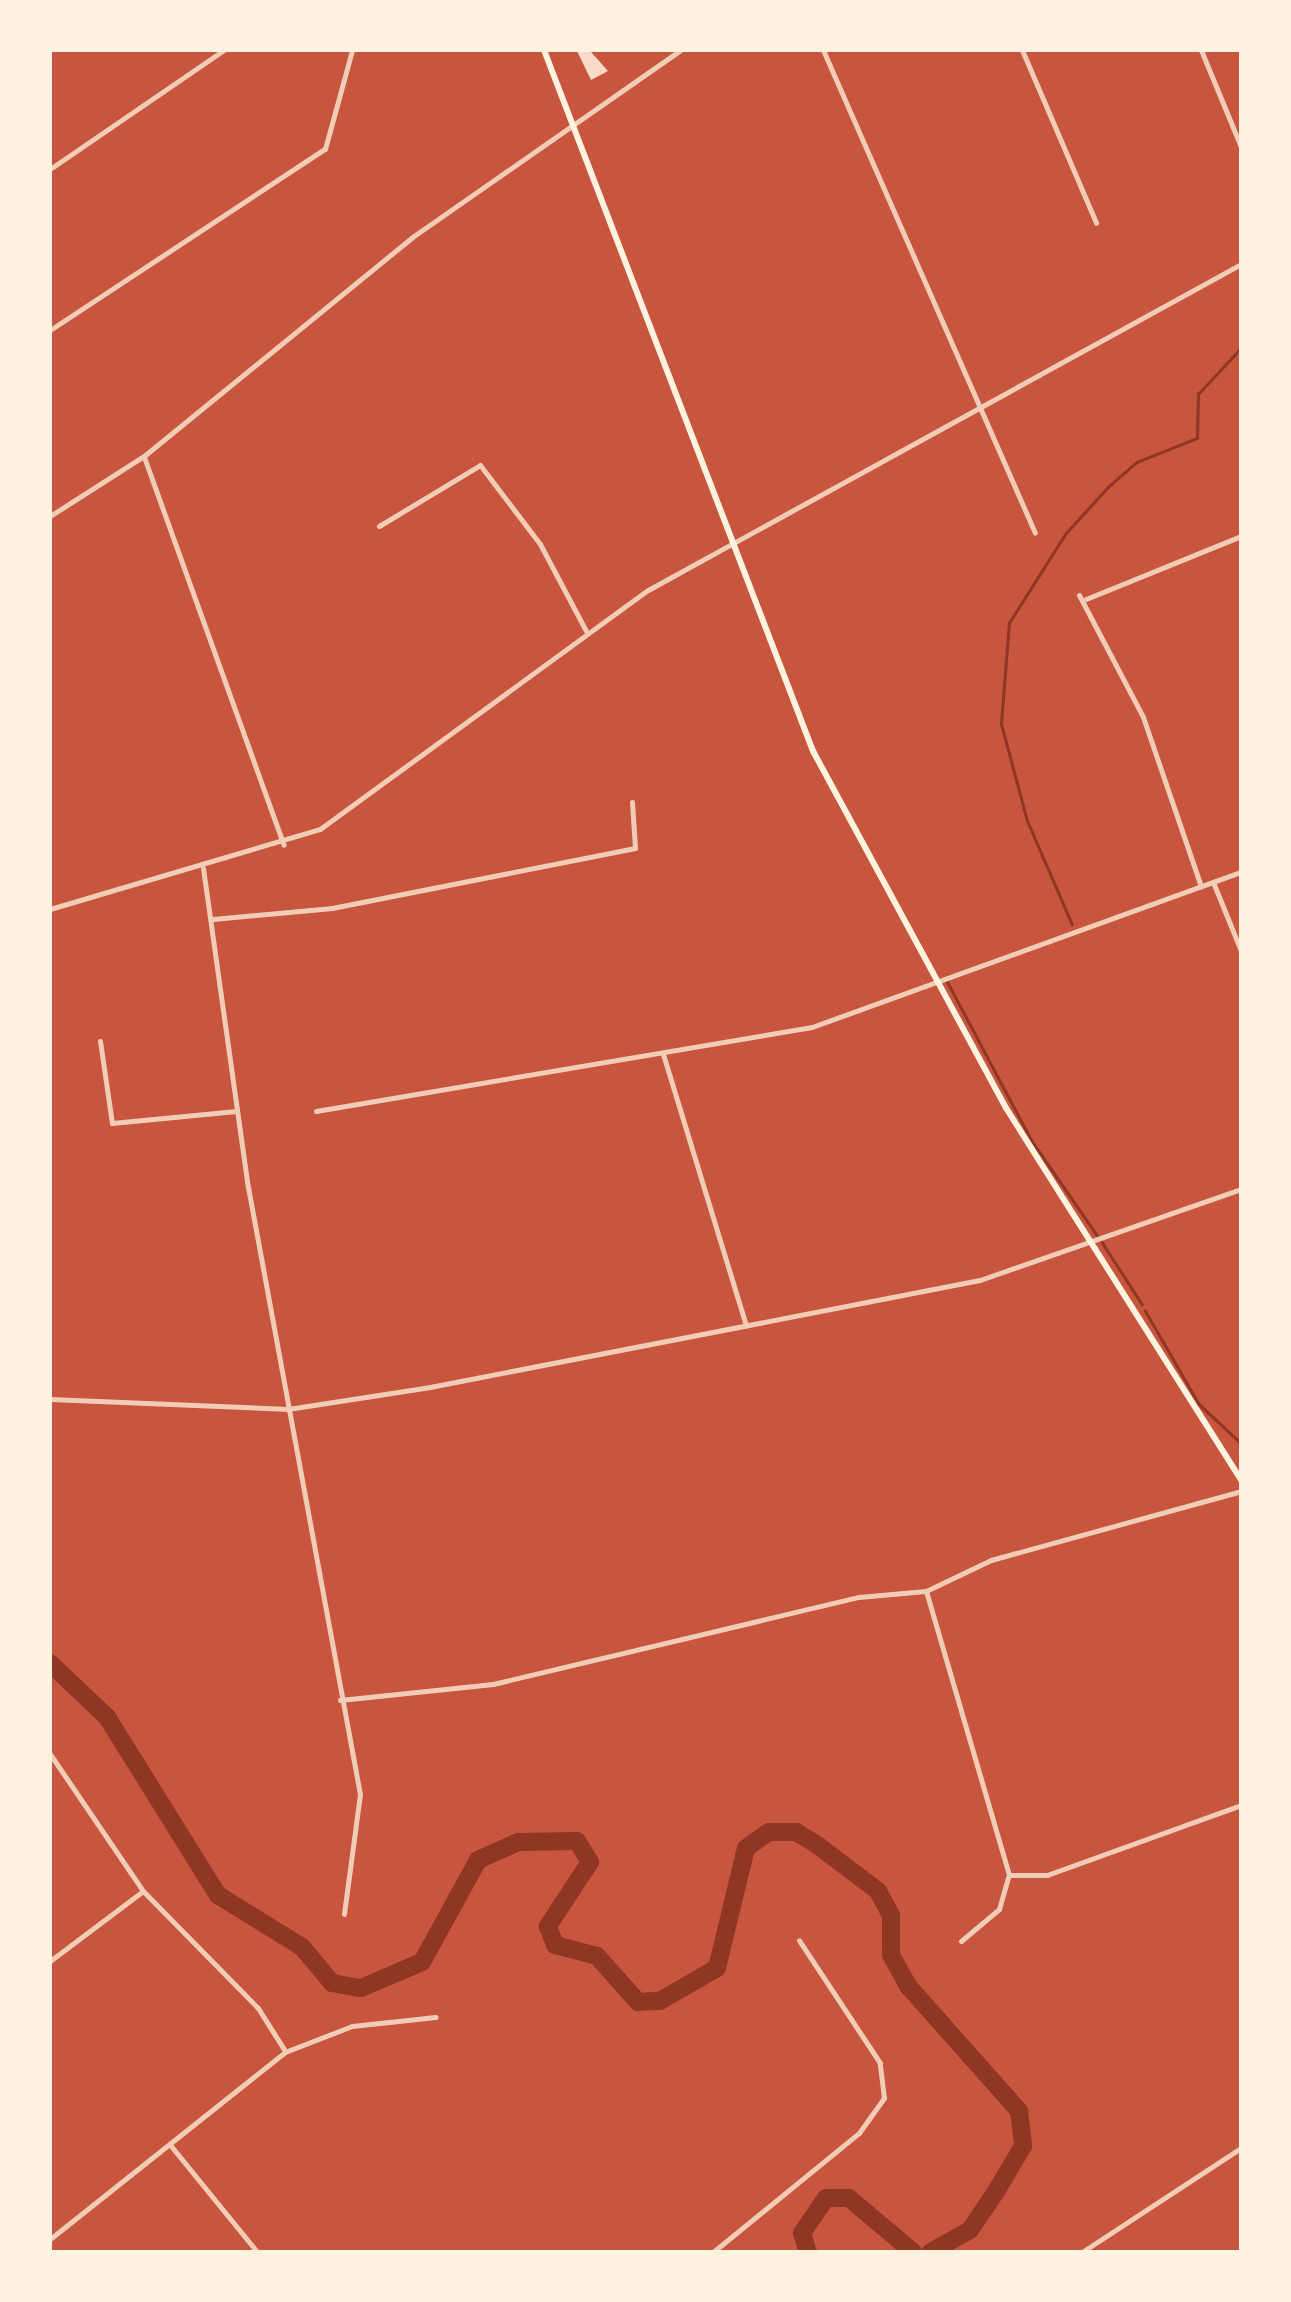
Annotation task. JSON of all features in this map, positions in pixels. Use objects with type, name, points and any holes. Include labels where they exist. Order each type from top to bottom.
[{"type":"main road","points":[[544,50],[731,546],[814,751],[934,977],[1092,1242],[1241,1480]]},
{"type":"street","points":[[50,169],[224,50]]},
{"type":"street","points":[[50,330],[325,149],[352,50]]},
{"type":"street","points":[[50,516],[144,456],[411,238],[680,50]]},
{"type":"street","points":[[823,50],[976,414],[1035,533]]},
{"type":"street","points":[[1022,50],[1096,223]]},
{"type":"street","points":[[1201,50],[1241,147]]},
{"type":"street","points":[[50,909],[284,845],[351,810],[586,631],[731,546],[976,414],[1241,264]]},
{"type":"street","points":[[144,456],[284,845]]},
{"type":"street","points":[[378,526],[480,466],[540,544],[586,631]]},
{"type":"street","points":[[1201,886],[1143,717],[1082,598],[1241,536]]},
{"type":"street","points":[[213,920],[332,908],[635,848],[632,802]]},
{"type":"street","points":[[203,868],[236,1111],[360,1794],[344,1914]]},
{"type":"street","points":[[316,1111],[812,1026],[934,977],[1241,872]]},
{"type":"street","points":[[1213,882],[1241,951]]},
{"type":"street","points":[[100,1041],[112,1123],[236,1111]]},
{"type":"street","points":[[663,1054],[746,1326]]},
{"type":"street","points":[[50,1399],[288,1409],[980,1280],[1241,1189]]},
{"type":"street","points":[[340,1700],[494,1684],[859,1597],[926,1591],[991,1560],[1241,1491]]},
{"type":"street","points":[[926,1591],[1009,1875],[998,1909],[961,1941]]},
{"type":"street","points":[[50,1754],[143,1891],[258,2008],[285,2052]]},
{"type":"street","points":[[1009,1875],[1047,1875],[1241,1805]]},
{"type":"street","points":[[50,1961],[143,1891]]},
{"type":"street","points":[[713,2252],[859,2133],[884,2098],[880,2063],[799,1940]]},
{"type":"street","points":[[50,2226],[53,2236],[285,2052],[352,2026],[436,2017]]},
{"type":"street","points":[[170,2146],[257,2252]]},
{"type":"street","points":[[1082,2252],[1241,2148]]},
{"type":"building","points":[[577,51],[591,52],[608,71],[591,80]]},
{"type":"waterway","points":[[1072,925],[1027,821],[1001,724],[1009,623],[1066,533],[1108,487],[1137,462],[1197,438],[1198,394],[1241,348]]},
{"type":"waterway","points":[[947,981],[1032,1141],[1097,1235]]},
{"type":"waterway","points":[[1102,1242],[1142,1304]]},
{"type":"waterway","points":[[1145,1310],[1199,1404],[1241,1443]]},
{"type":"waterway","points":[[50,1663],[107,1717],[218,1895],[302,1947],[332,1983],[361,1988],[422,1962],[478,1860],[518,1842],[577,1841],[590,1862],[548,1926],[555,1945],[597,1956],[638,2002],[660,2001],[717,1968],[746,1848],[769,1832],[796,1832],[816,1844],[878,1891],[891,1915],[891,1955],[909,1987],[1019,2111],[1023,2146],[997,2190],[970,2230],[931,2252]]},
{"type":"waterway","points":[[808,2252],[802,2233],[826,2198],[849,2198],[913,2252]]}]
